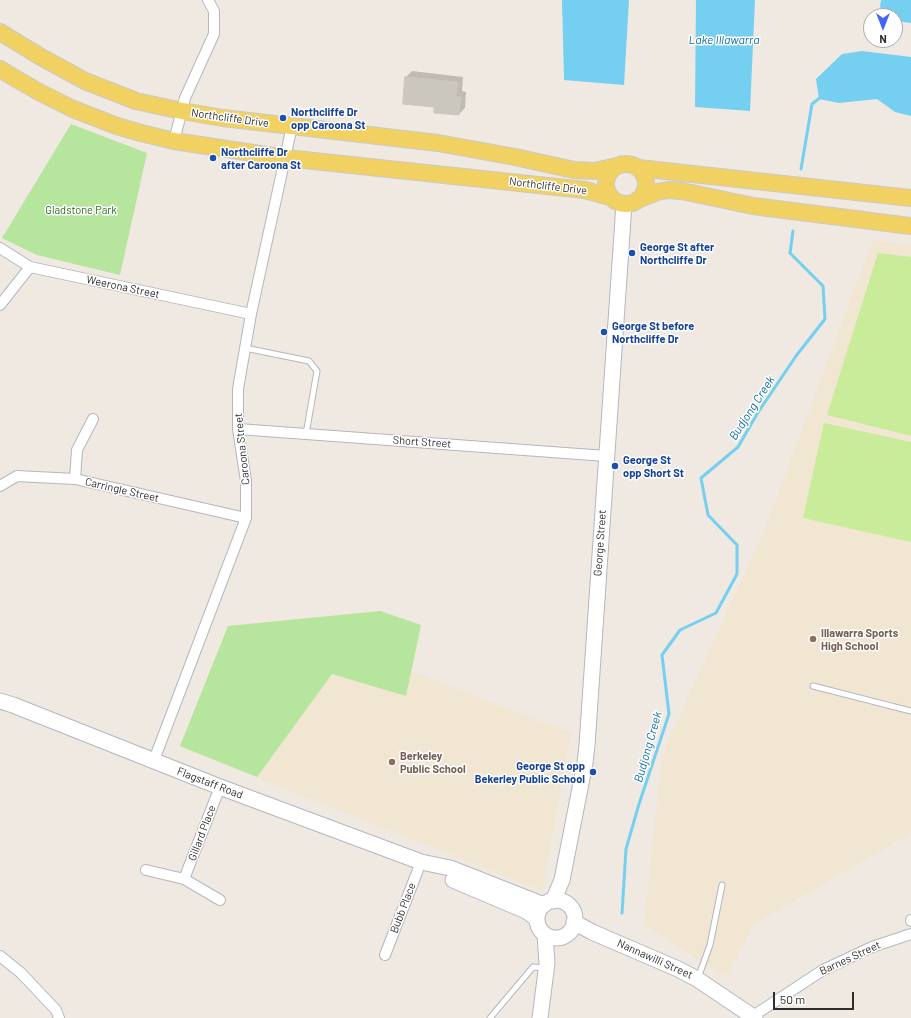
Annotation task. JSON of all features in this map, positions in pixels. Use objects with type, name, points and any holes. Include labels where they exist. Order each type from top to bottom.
[{"type":"main road","name":"Northcliffe Drive","points":[[0,32],[85,81],[136,101],[182,111],[223,118],[438,143],[515,157],[574,170],[595,171],[617,166]]},
{"type":"main road","name":"Northcliffe Drive","points":[[0,69],[39,92],[73,109],[117,126],[174,141],[286,158],[585,190],[617,201]]},
{"type":"main road","points":[[911,198],[638,168],[628,164],[617,166],[612,169],[606,180],[607,192],[617,201],[635,202],[657,192],[668,190],[682,191],[753,206],[911,226]]},
{"type":"main road","points":[[638,168],[645,177],[646,183],[644,194],[640,199]]},
{"type":"main road","name":"George Street","points":[[537,919],[539,911],[554,903],[562,880],[586,751],[606,456],[617,201]]},
{"type":"main road","name":"Flagstaff Road","points":[[0,701],[220,787],[421,862],[450,868],[554,903]]},
{"type":"main road","name":"Flagstaff Road","points":[[421,862],[447,877],[526,911],[537,919]]},
{"type":"main road","points":[[540,1018],[546,965],[561,932],[573,912],[554,903]]},
{"type":"main road","points":[[537,919],[540,930],[561,932]]},
{"type":"main road","name":"Nannawilli Street","points":[[561,932],[592,932],[678,969],[697,979],[754,1017]]},
{"type":"street","points":[[174,141],[185,98],[214,34],[214,11],[208,0]]},
{"type":"street","name":"Caroona Street","points":[[154,760],[246,518],[246,481],[238,429],[238,389],[251,314],[292,126]]},
{"type":"street","name":"Weerona Street","points":[[0,248],[30,267],[251,314]]},
{"type":"street","points":[[0,305],[30,267]]},
{"type":"street","points":[[75,479],[77,450],[93,420]]},
{"type":"street","name":"Short Street","points":[[238,429],[606,456]]},
{"type":"street","name":"Carringle Street","points":[[0,486],[17,476],[75,479],[246,518]]},
{"type":"street","name":"Gillard Place","points":[[184,879],[220,787]]},
{"type":"street","name":"Bubb Place","points":[[384,955],[421,862]]},
{"type":"street","points":[[146,870],[184,879],[220,900]]},
{"type":"street","name":"Barnes Street","points":[[754,1017],[823,970],[872,947],[911,934]]},
{"type":"street","points":[[0,956],[21,972],[56,1010],[59,1018]]},
{"type":"lane","points":[[245,348],[309,361],[317,371],[306,434]]},
{"type":"lane","points":[[813,686],[911,710]]},
{"type":"lane","points":[[697,979],[710,945],[722,885]]},
{"type":"lane","points":[[490,1018],[533,967],[546,965]]},
{"type":"shaded area","name":"Illawarra Sports High School","points":[[873,240],[911,245],[911,833],[753,925],[726,977],[644,925],[662,755],[767,524]]},
{"type":"shaded area","name":"Berkeley Public School","points":[[380,611],[421,625],[412,671],[571,733],[542,891],[180,747],[228,626]]},
{"type":"green space","name":"Gladstone Park","points":[[71,124],[147,153],[120,275],[37,255],[2,238]]},
{"type":"green space","points":[[878,253],[911,257],[911,436],[827,415]]},
{"type":"green space","points":[[824,423],[911,442],[911,542],[803,518]]},
{"type":"green space","points":[[380,611],[421,625],[406,696],[332,674],[257,777],[180,746],[228,626]]},
{"type":"water","points":[[562,0],[629,0],[624,85],[564,80]]},
{"type":"water","name":"Lake Illawarra","points":[[696,0],[755,0],[750,111],[695,107]]},
{"type":"water","points":[[881,0],[911,0],[911,23],[903,22],[903,8],[880,7]]},
{"type":"water","points":[[862,51],[911,57],[911,116],[895,112],[877,99],[839,103],[819,99],[816,79],[842,54]]},
{"type":"building","points":[[405,77],[458,82],[456,97],[461,97],[459,115],[434,113],[434,107],[403,104]]},
{"type":"waterway","name":"Budjong Creek","points":[[801,169],[812,104],[821,97]]},
{"type":"waterway","name":"Budjong Creek","points":[[622,913],[626,849],[639,804],[669,714],[662,655],[680,630],[716,613],[737,574],[737,545],[708,515],[701,478],[738,447],[757,414],[796,356],[825,319],[823,286],[790,253],[793,231]]},
{"type":"place","name":"Northcliffe Dr opp Caroona St","points":[[283,118]]},
{"type":"place","name":"Northcliffe Dr after Caroona St","points":[[213,158]]},
{"type":"place","name":"George St after Northcliffe Dr","points":[[632,253]]},
{"type":"place","name":"George St before Northcliffe Dr","points":[[604,332]]},
{"type":"place","name":"George St opp Short St","points":[[615,466]]},
{"type":"place","name":"Illawarra Sports High School","points":[[813,639]]},
{"type":"place","name":"Berkeley Public School","points":[[392,762]]},
{"type":"place","name":"George St opp Bekerley Public School","points":[[593,772]]}]
